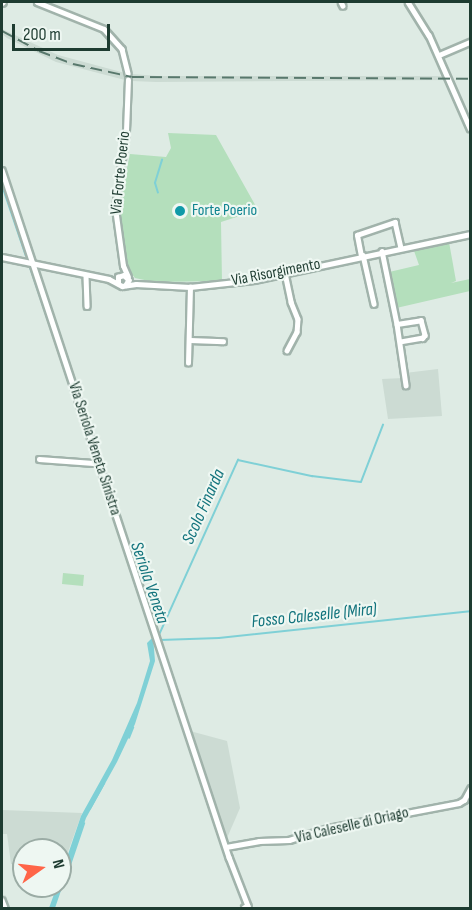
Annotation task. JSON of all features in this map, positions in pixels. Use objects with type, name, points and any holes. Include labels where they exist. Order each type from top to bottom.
[{"type":"street","points":[[37,2],[104,29],[122,49],[128,73]]},
{"type":"street","points":[[408,2],[439,56],[471,128]]},
{"type":"street","points":[[439,56],[471,42]]},
{"type":"street","name":"Via Forte Poerio","points":[[123,266],[115,208],[126,131],[128,80]]},
{"type":"street","name":"Via Seriola Veneta Sinistra","points":[[2,170],[245,908]]},
{"type":"street","points":[[374,304],[357,235],[394,222],[401,247]]},
{"type":"street","name":"Via Risorgimento","points":[[2,257],[109,279],[118,284],[190,287],[254,280],[362,255],[471,234]]},
{"type":"street","points":[[382,251],[397,324],[406,385]]},
{"type":"street","points":[[118,284],[123,266]]},
{"type":"street","name":"Via Risorgimento","points":[[123,266],[128,278]]},
{"type":"street","points":[[285,273],[291,302],[298,319],[297,332],[287,351]]},
{"type":"street","points":[[86,276],[87,306]]},
{"type":"street","name":"Via Risorgimento","points":[[109,279],[119,276],[128,278],[136,284]]},
{"type":"street","points":[[126,285],[128,278]]},
{"type":"street","points":[[188,363],[190,287]]},
{"type":"street","points":[[397,324],[422,320],[425,335],[423,338],[400,342]]},
{"type":"street","points":[[190,340],[223,341]]},
{"type":"street","points":[[39,459],[93,463]]},
{"type":"street","name":"Via Caleselle di Oriago","points":[[226,847],[260,841],[289,840],[328,828],[459,803],[464,800],[471,789]]},
{"type":"street","points":[[2,900],[5,909]]},
{"type":"shaded area","points":[[2,29],[58,55],[125,73],[125,80],[56,62],[7,38],[2,34]]},
{"type":"shaded area","points":[[132,74],[157,76],[447,76],[449,80],[156,82],[132,81]]},
{"type":"shaded area","points":[[438,369],[442,416],[388,419],[382,379],[403,378],[405,373]]},
{"type":"shaded area","points":[[190,731],[227,741],[240,808],[227,838]]},
{"type":"shaded area","points":[[2,810],[82,813],[72,841],[72,838],[12,838],[12,864],[7,834],[2,834]]},
{"type":"green space","points":[[168,133],[216,135],[258,210],[221,222],[222,281],[154,282],[135,278],[129,271],[120,220],[121,196],[130,154],[166,157],[171,148]]},
{"type":"green space","points":[[449,242],[456,281],[451,283],[470,279],[470,291],[392,309],[385,273],[419,265],[413,248]]},
{"type":"green space","points":[[63,573],[84,575],[83,586],[62,584]]},
{"type":"water","points":[[153,637],[155,661],[135,724],[86,818],[72,859],[72,843],[81,816],[112,760],[137,703],[150,661],[147,643]]},
{"type":"water","points":[[53,898],[58,898],[55,908],[49,908]]},
{"type":"waterway","points":[[158,193],[155,183],[162,160]]},
{"type":"waterway","name":"Seriola Veneta","points":[[2,184],[26,255]]},
{"type":"waterway","name":"Seriola Veneta","points":[[30,266],[94,456]]},
{"type":"waterway","name":"Scolo Finarda","points":[[159,635],[238,460],[312,476],[361,482],[383,425]]},
{"type":"waterway","name":"Seriola Veneta","points":[[96,463],[226,856],[245,905]]},
{"type":"waterway","name":"Fosso Caleselle (Mira)","points":[[160,640],[219,638],[470,611]]},
{"type":"waterway","name":"Scolo Finarda","points":[[129,738],[133,728]]},
{"type":"waterway","name":"Scolo Finarda","points":[[90,809],[104,784]]},
{"type":"waterway","name":"Scolo Finarda","points":[[72,859],[84,824]]},
{"type":"railway","points":[[2,31],[39,51],[73,64],[132,77],[470,79]]},
{"type":"place","name":"Forte Poerio","points":[[180,211]]}]
